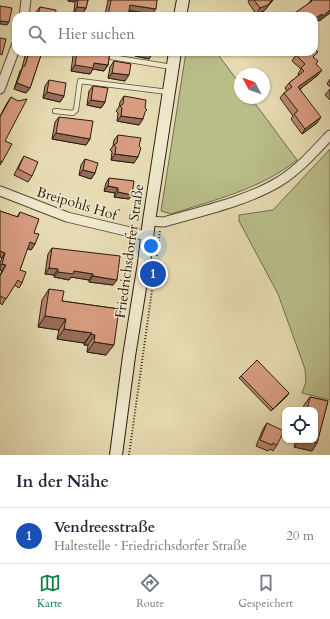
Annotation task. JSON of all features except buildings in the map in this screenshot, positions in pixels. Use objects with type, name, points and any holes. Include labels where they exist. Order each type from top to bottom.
[{"type":"main road","points":[[181,12],[183,0]]},
{"type":"main road","name":"Friedrichsdorfer Straße","points":[[116,455],[147,236],[154,222],[168,92],[174,56]]},
{"type":"street","points":[[24,12],[26,0]]},
{"type":"street","points":[[0,89],[4,71],[12,54]]},
{"type":"street","points":[[154,222],[256,193],[280,181],[299,166],[330,135]]},
{"type":"street","name":"Breipohls Hof","points":[[0,191],[67,218],[147,236]]},
{"type":"lane","points":[[111,57],[172,67]]},
{"type":"lane","points":[[55,111],[67,114],[73,113],[76,110],[80,81],[168,92]]},
{"type":"path","points":[[154,222],[161,232],[156,263]]},
{"type":"path","points":[[129,455],[155,270]]},
{"type":"green space","points":[[185,56],[219,56],[234,76],[234,104],[255,104],[297,160],[268,179],[237,193],[171,214],[161,211]]},
{"type":"green space","points":[[330,149],[330,400],[302,393],[306,382],[305,369],[278,294],[239,221],[239,215],[273,210]]},
{"type":"place","name":"Vendreesstraße","points":[[153,274]]}]
